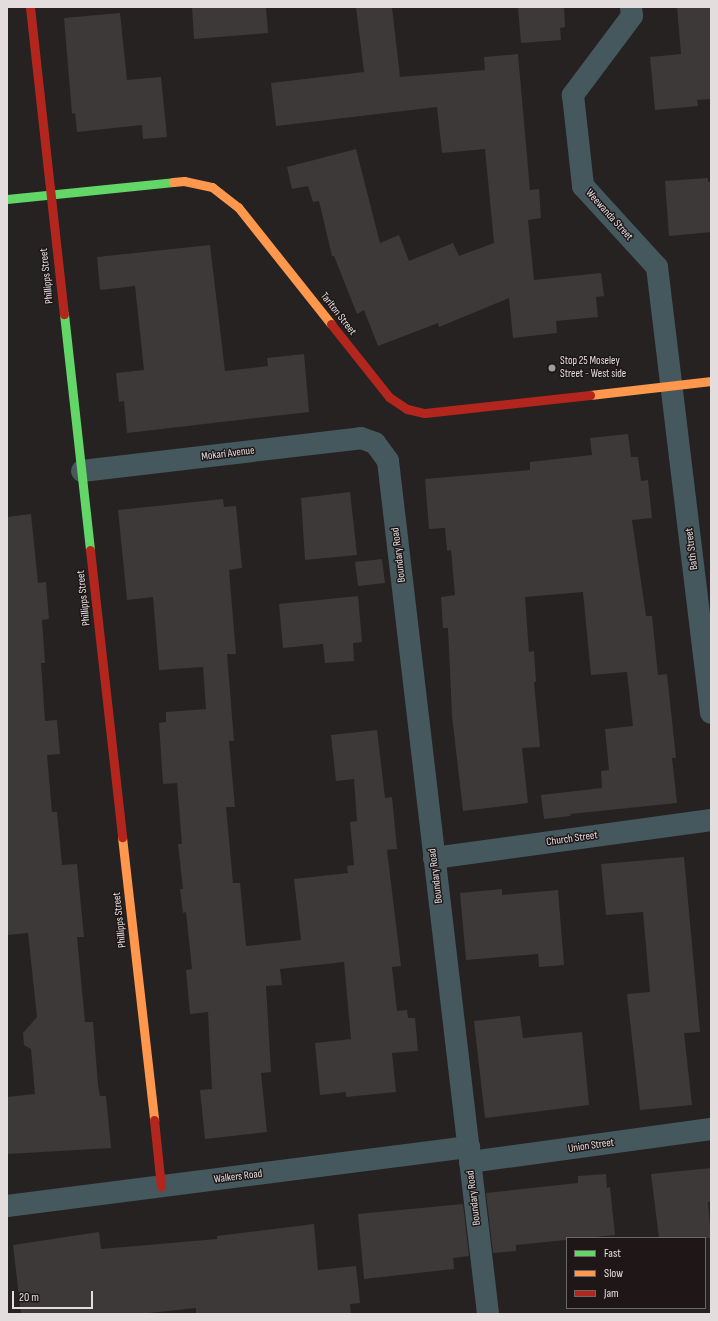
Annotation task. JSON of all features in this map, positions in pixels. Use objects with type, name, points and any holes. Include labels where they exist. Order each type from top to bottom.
[{"type":"street","name":"Phillipps Street","points":[[30,7],[161,1186]]},
{"type":"street","name":"Weewanda Street","points":[[631,7],[632,16],[573,95],[584,186],[657,267],[673,385]]},
{"type":"street","name":"Tarlton Street","points":[[7,199],[184,181],[212,187],[238,207],[389,397],[407,409],[425,413],[711,381]]},
{"type":"street","name":"Bath Street","points":[[673,385],[711,713]]},
{"type":"street","name":"Mokari Avenue","points":[[82,471],[361,438],[375,443]]},
{"type":"street","name":"Boundary Road","points":[[375,443],[388,461],[488,1314]]},
{"type":"street","name":"Church Street","points":[[434,858],[711,820]]},
{"type":"street","name":"Union Street","points":[[469,1154],[711,1129]]},
{"type":"street","name":"Walkers Road","points":[[7,1206],[161,1186],[469,1154]]},
{"type":"building","points":[[192,7],[266,7],[268,33],[194,39]]},
{"type":"building","points":[[356,7],[392,7],[400,77],[485,70],[484,57],[518,54],[530,190],[539,189],[541,218],[528,220],[534,280],[601,273],[604,296],[596,297],[598,317],[556,321],[557,333],[513,338],[509,298],[439,327],[438,323],[378,346],[364,310],[357,314],[334,256],[332,256],[319,201],[313,202],[308,186],[292,189],[287,167],[356,149],[380,243],[399,235],[409,261],[453,243],[459,256],[494,243],[485,149],[442,153],[437,107],[276,126],[271,83],[364,72]]},
{"type":"building","points":[[518,7],[564,7],[565,27],[560,28],[561,40],[521,43]]},
{"type":"building","points":[[677,7],[711,7],[711,99],[697,100],[698,106],[655,110],[650,57],[681,54]]},
{"type":"building","points":[[120,13],[127,80],[161,77],[167,137],[143,139],[142,125],[77,132],[75,113],[72,114],[64,18]]},
{"type":"building","points":[[708,178],[708,182],[711,182],[711,232],[669,236],[665,181]]},
{"type":"building","points":[[210,245],[225,371],[268,366],[267,358],[304,354],[309,412],[127,433],[124,401],[119,402],[116,373],[144,370],[135,286],[100,290],[97,257]]},
{"type":"building","points":[[628,434],[631,457],[638,457],[641,481],[648,480],[652,518],[632,520],[646,616],[652,616],[658,675],[667,674],[676,758],[672,758],[677,803],[570,814],[571,816],[544,819],[541,795],[602,788],[601,771],[609,770],[605,729],[633,726],[627,672],[591,675],[583,592],[525,597],[529,652],[534,651],[536,682],[534,682],[540,747],[522,748],[528,803],[463,811],[452,716],[448,628],[443,628],[441,597],[455,595],[451,550],[447,551],[445,528],[429,529],[425,479],[530,470],[530,462],[592,455],[590,438]]},
{"type":"building","points":[[350,492],[357,555],[305,560],[301,498]]},
{"type":"building","points":[[223,499],[224,507],[236,506],[242,568],[229,570],[236,654],[227,654],[234,741],[229,741],[235,807],[226,807],[233,883],[240,883],[246,946],[301,940],[294,879],[348,873],[347,866],[354,865],[350,822],[357,821],[354,779],[336,781],[331,735],[377,730],[385,798],[392,797],[397,849],[387,850],[401,966],[392,967],[397,1011],[407,1010],[408,1018],[415,1018],[418,1051],[392,1053],[396,1092],[346,1097],[346,1092],[320,1095],[315,1043],[351,1039],[344,962],[280,969],[282,985],[266,986],[271,1072],[261,1073],[267,1132],[205,1139],[200,1090],[212,1089],[208,1012],[190,1014],[186,970],[192,969],[186,912],[183,913],[180,889],[183,889],[178,844],[182,844],[177,783],[163,784],[159,723],[166,722],[166,712],[206,709],[203,667],[159,670],[153,597],[127,600],[118,510]]},
{"type":"building","points":[[31,514],[38,583],[46,582],[49,619],[42,620],[45,663],[41,663],[45,721],[57,720],[60,754],[47,755],[52,812],[57,812],[62,865],[77,864],[84,937],[77,937],[85,1022],[93,1022],[98,1085],[100,1096],[106,1096],[111,1148],[7,1154],[7,1097],[35,1094],[31,1049],[24,1045],[23,1033],[37,1017],[28,933],[7,935],[7,517]]},
{"type":"building","points":[[382,559],[385,583],[358,586],[355,562]]},
{"type":"building","points":[[358,596],[362,642],[353,643],[354,661],[325,663],[323,644],[283,648],[279,604]]},
{"type":"building","points":[[684,857],[700,1032],[684,1033],[692,1105],[640,1110],[627,994],[650,992],[643,912],[606,915],[601,864]]},
{"type":"building","points":[[502,889],[502,895],[558,890],[564,965],[539,967],[538,954],[466,960],[460,893]]},
{"type":"building","points":[[520,1016],[523,1038],[582,1032],[589,1105],[485,1118],[474,1021]]},
{"type":"building","points":[[711,1168],[711,1202],[708,1202],[711,1238],[659,1237],[651,1174]]},
{"type":"building","points":[[606,1174],[607,1188],[610,1187],[615,1235],[566,1237],[566,1240],[516,1245],[516,1251],[493,1253],[486,1193],[578,1183],[578,1176]]},
{"type":"building","points":[[463,1204],[469,1256],[453,1258],[454,1269],[364,1279],[358,1214]]},
{"type":"building","points":[[314,1224],[318,1270],[356,1266],[360,1303],[350,1304],[351,1314],[196,1314],[196,1308],[139,1314],[21,1314],[13,1245],[99,1232],[101,1249],[217,1239],[217,1236]]},
{"type":"traffic: fast","points":[[7,199],[173,182]]},
{"type":"traffic: fast","points":[[64,314],[90,550]]},
{"type":"traffic: slow","points":[[173,182],[184,181],[212,187],[238,207],[331,324]]},
{"type":"traffic: slow","points":[[590,395],[711,381]]},
{"type":"traffic: slow","points":[[122,837],[154,1120]]},
{"type":"traffic: jam","points":[[30,7],[64,314]]},
{"type":"traffic: jam","points":[[331,324],[389,397],[407,409],[425,413],[590,395]]},
{"type":"traffic: jam","points":[[90,550],[122,837]]},
{"type":"traffic: jam","points":[[154,1120],[161,1187]]},
{"type":"place","name":"Stop 25 Moseley Street - West side","points":[[552,368]]}]
